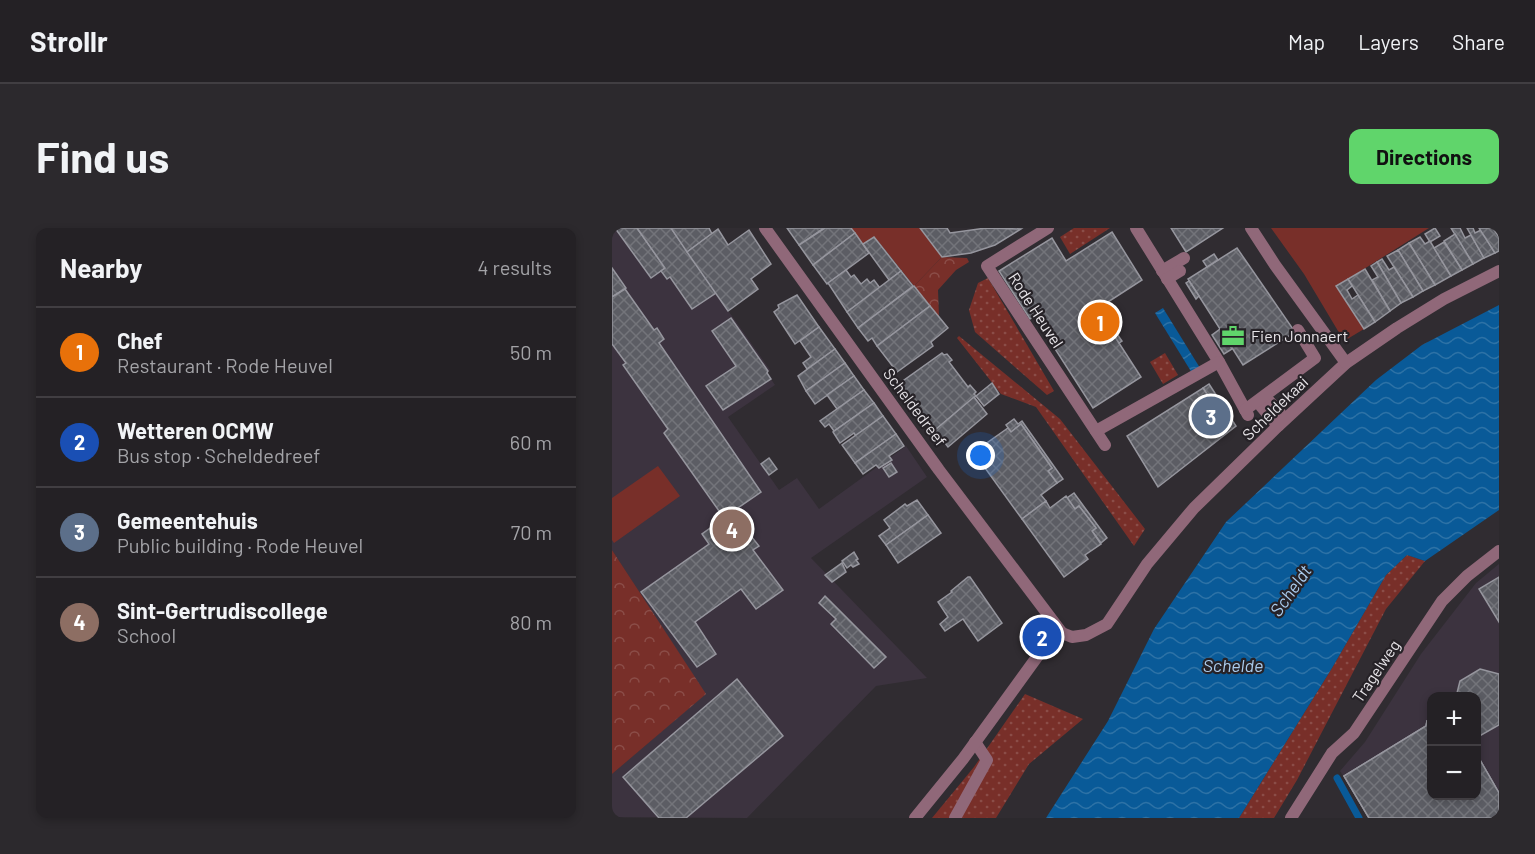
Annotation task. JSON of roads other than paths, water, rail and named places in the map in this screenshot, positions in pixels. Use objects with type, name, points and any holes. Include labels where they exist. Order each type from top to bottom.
[{"type":"street","name":"Scheldedreef","points":[[765,228],[939,470],[1062,633]]},
{"type":"street","name":"Rode Heuvel","points":[[1048,228],[987,266],[1098,430],[1105,445]]},
{"type":"street","points":[[1136,228],[1219,362],[1247,412],[1315,358],[1298,330]]},
{"type":"street","points":[[1251,228],[1346,363]]},
{"type":"street","points":[[1165,275],[1184,258]]},
{"type":"street","points":[[1165,275],[1180,271]]},
{"type":"street","name":"Scheldekaai","points":[[1062,633],[1072,637],[1086,635],[1107,624],[1147,564],[1194,508],[1346,363],[1444,299],[1499,271]]},
{"type":"street","points":[[1058,363],[1098,430],[1219,362]]},
{"type":"street","points":[[1265,404],[1281,423]]},
{"type":"street","name":"Tragelweg","points":[[1291,818],[1332,753],[1354,733],[1442,601],[1467,576],[1499,551]]},
{"type":"street","points":[[915,818],[975,742],[1037,657],[1049,642],[1062,633]]},
{"type":"street","points":[[955,818],[987,760],[975,742]]},
{"type":"water","name":"Schelde","points":[[1499,305],[1499,510],[1425,561],[1407,555],[1386,575],[1332,668],[1239,818],[1046,818],[1108,721],[1154,629],[1226,522],[1376,380],[1422,345]]},
{"type":"water","points":[[1163,308],[1200,368],[1192,373],[1155,313]]},
{"type":"waterway","points":[[1337,778],[1359,818]]},
{"type":"place","name":"Chef","points":[[1100,322]]},
{"type":"place","name":"Fien Jonnaert","points":[[1233,336]]},
{"type":"place","name":"Gemeentehuis","points":[[1211,416]]},
{"type":"place","name":"Sint-Gertrudiscollege","points":[[732,529]]},
{"type":"place","name":"Wetteren OCMW","points":[[1042,637]]},
{"type":"water label","name":"Scheldt","points":[[1291,591]]}]
